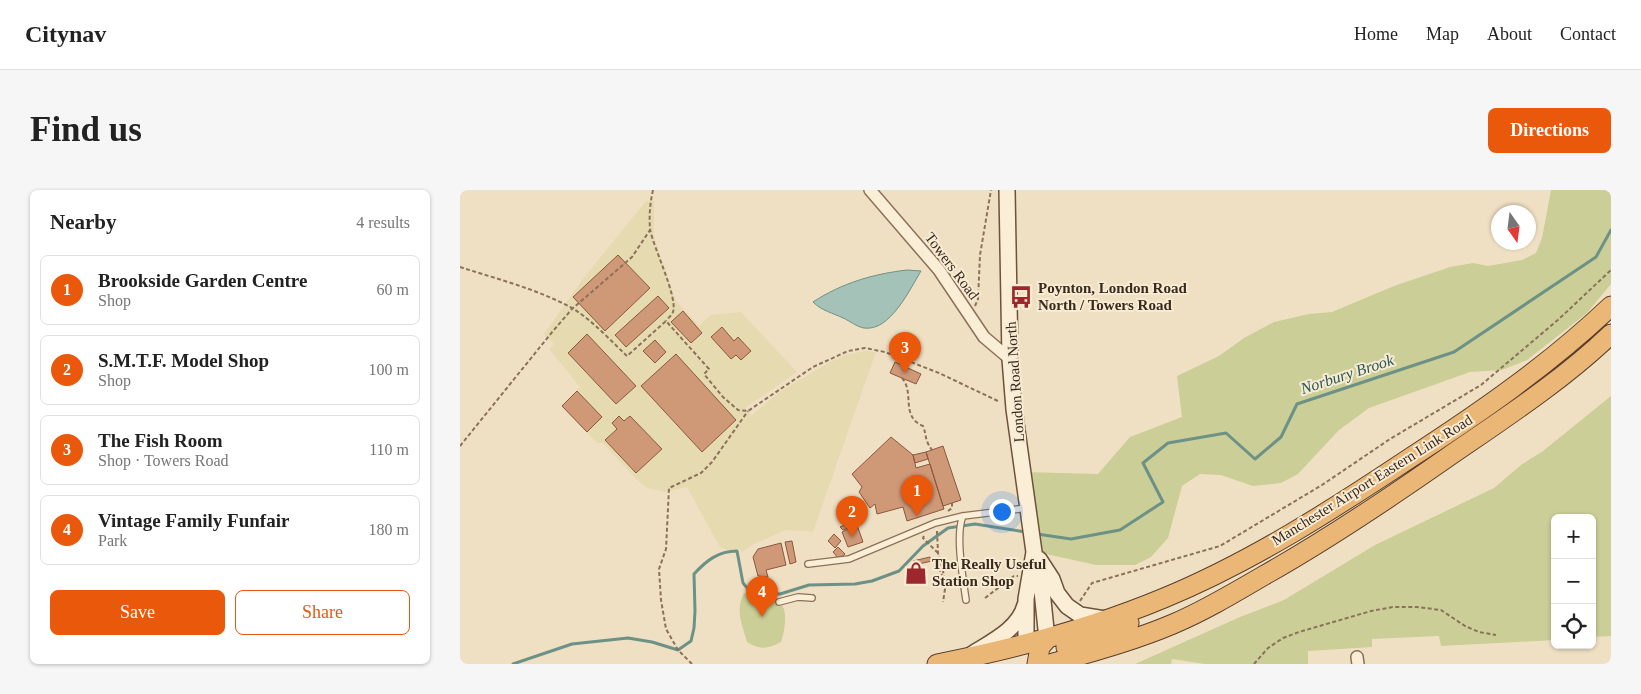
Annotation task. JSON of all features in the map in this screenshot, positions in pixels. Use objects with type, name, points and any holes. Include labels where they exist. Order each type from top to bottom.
[{"type":"highway","name":"Manchester Airport Eastern Link Road","points":[[1040,656],[1105,619],[1164,598],[1219,572],[1275,543],[1331,510],[1499,398],[1611,306]]},
{"type":"highway","name":"Manchester Airport Eastern Link Road","points":[[1113,646],[1173,624],[1230,596],[1342,530],[1534,396],[1611,334]]},
{"type":"highway","points":[[937,664],[964,659],[1040,656],[1181,603],[1256,581]]},
{"type":"highway","points":[[996,664],[1113,646]]},
{"type":"highway","points":[[1087,664],[1113,646]]},
{"type":"main road","name":"London Road North","points":[[1007,190],[1010,359],[1014,409],[1035,551],[1040,656]]},
{"type":"main road","points":[[1035,551],[1052,579],[1057,593],[1067,606],[1080,615],[1105,619]]},
{"type":"main road","points":[[964,659],[1000,637],[1018,620],[1024,611],[1029,575],[1035,551]]},
{"type":"main road","points":[[1026,599],[1040,656]]},
{"type":"street","name":"Towers Road","points":[[870,190],[939,270],[984,337],[1010,359]]},
{"type":"lane","points":[[808,564],[849,559],[936,523],[963,516],[1030,513]]},
{"type":"lane","points":[[963,516],[960,523],[960,537],[966,600]]},
{"type":"lane","points":[[778,602],[798,597],[812,598]]},
{"type":"path","points":[[460,267],[540,294],[572,308],[595,326],[627,356],[666,321],[673,311],[674,301],[650,230],[650,211],[654,190]]},
{"type":"path","points":[[970,316],[978,299],[980,255],[991,190]]},
{"type":"path","points":[[460,446],[572,308],[632,256],[650,230]]},
{"type":"path","points":[[1085,596],[1092,583],[1220,546],[1322,485],[1390,439],[1480,385],[1559,319],[1611,270]]},
{"type":"path","points":[[666,321],[709,369],[704,374],[723,397],[738,410],[748,411]]},
{"type":"path","points":[[692,664],[678,650],[666,629],[661,600],[659,570],[666,548],[669,488],[701,473],[712,462],[748,411],[813,367],[848,351],[865,348],[885,352],[939,373],[1014,409]]},
{"type":"path","points":[[902,378],[909,390],[908,402],[912,417],[918,424],[923,426],[924,437],[932,450]]},
{"type":"path","points":[[937,530],[938,553],[944,577],[943,602]]},
{"type":"path","points":[[924,538],[938,553]]},
{"type":"path","points":[[938,568],[944,577]]},
{"type":"path","points":[[985,598],[1014,576],[1029,575]]},
{"type":"path","points":[[1254,664],[1268,648],[1283,638],[1371,611],[1392,607],[1417,607],[1441,610],[1465,626],[1479,632],[1496,635]]},
{"type":"shaded area","points":[[646,201],[654,201],[654,237],[676,301],[699,326],[710,315],[741,312],[797,372],[745,408],[751,416],[778,393],[828,363],[845,355],[865,351],[876,352],[813,532],[786,530],[754,544],[742,552],[739,549],[729,551],[720,547],[687,487],[665,492],[647,488],[636,479],[603,443],[597,443],[561,406],[580,387],[549,349],[554,344],[544,334],[582,280]]},
{"type":"green space","points":[[1551,190],[1611,190],[1611,284],[1587,313],[1527,360],[1502,370],[1470,372],[1369,408],[1339,430],[1298,474],[1281,483],[1253,486],[1221,475],[1200,474],[1182,486],[1168,538],[1151,557],[1135,565],[1096,565],[1037,552],[1024,472],[1098,474],[1130,437],[1182,417],[1177,376],[1219,356],[1244,338],[1274,322],[1309,314],[1332,312],[1394,286],[1450,267],[1473,263],[1488,266],[1522,260],[1536,253],[1542,238]]},
{"type":"green space","points":[[1611,396],[1611,636],[1596,637],[1596,514],[1551,514],[1551,640],[1441,646],[1439,636],[1372,639],[1372,647],[1308,651],[1308,664],[1205,664],[1172,659],[1171,664],[1135,664],[1240,617],[1284,600],[1375,545],[1494,488],[1521,465],[1543,451]]},
{"type":"green space","points":[[744,593],[753,598],[776,601],[782,605],[785,621],[781,642],[764,648],[747,642],[741,623],[740,612]]},
{"type":"water","points":[[907,270],[921,271],[898,308],[882,323],[873,327],[864,328],[859,326],[824,310],[813,302],[858,280]]},
{"type":"building","points":[[618,255],[650,288],[605,331],[573,297]]},
{"type":"building","points":[[658,296],[669,308],[626,347],[615,335]]},
{"type":"building","points":[[683,311],[702,333],[691,343],[671,322]]},
{"type":"building","points":[[722,327],[734,341],[738,337],[751,351],[741,360],[736,355],[731,359],[711,337]]},
{"type":"building","points":[[587,334],[636,386],[616,404],[568,353]]},
{"type":"building","points":[[655,340],[666,352],[655,363],[643,351]]},
{"type":"building","points":[[676,354],[736,420],[702,452],[641,386]]},
{"type":"building","points":[[895,362],[921,374],[916,384],[890,373]]},
{"type":"building","points":[[577,391],[602,417],[587,432],[562,406]]},
{"type":"building","points":[[619,416],[624,421],[630,416],[662,449],[636,473],[605,440],[617,429],[612,423]]},
{"type":"building","points":[[891,437],[913,455],[916,468],[930,464],[944,509],[907,521],[903,507],[877,514],[875,504],[870,508],[859,492],[862,487],[852,474]]},
{"type":"building","points":[[943,446],[961,500],[943,506],[926,452]]},
{"type":"building","points":[[926,452],[928,459],[915,463],[913,455]]},
{"type":"building","points":[[858,512],[860,517],[843,524],[840,520]]},
{"type":"building","points":[[854,521],[856,525],[843,530],[840,527]]},
{"type":"building","points":[[857,525],[863,542],[848,547],[842,532]]},
{"type":"building","points":[[834,534],[841,541],[835,548],[828,541]]},
{"type":"building","points":[[792,541],[796,562],[790,564],[785,542]]},
{"type":"building","points":[[781,543],[786,565],[766,570],[768,577],[758,576],[753,557],[758,549]]},
{"type":"building","points":[[838,547],[845,554],[839,559],[833,552]]},
{"type":"building","points":[[930,557],[932,561],[914,565],[913,561]]},
{"type":"building","name":"The Really Useful Station Shop","points":[[922,569],[923,576],[910,578],[909,571]]},
{"type":"waterway","name":"Norbury Brook","points":[[1037,534],[1071,539],[1120,530],[1163,502],[1143,463],[1168,443],[1226,433],[1255,459],[1281,437],[1297,404],[1454,352],[1596,257],[1611,230]]},
{"type":"waterway","name":"Norbury Brook","points":[[513,664],[572,644],[628,638],[652,642],[678,650],[691,641],[694,628],[694,574],[708,561],[730,551],[737,551],[743,583],[748,589],[757,592],[780,594],[809,585],[855,584],[872,581],[899,571],[923,546],[948,528],[975,524],[1026,532]]},
{"type":"place","name":"Poynton, London Road North / Towers Road","points":[[1021,297]]},
{"type":"place","name":"The Fish Room","points":[[905,373]]},
{"type":"place","name":"Brookside Garden Centre","points":[[917,516]]},
{"type":"place","name":"S.M.T.F. Model Shop","points":[[852,537]]},
{"type":"place","name":"The Really Useful Station Shop","points":[[916,573]]},
{"type":"place","name":"Vintage Family Funfair","points":[[762,617]]}]
